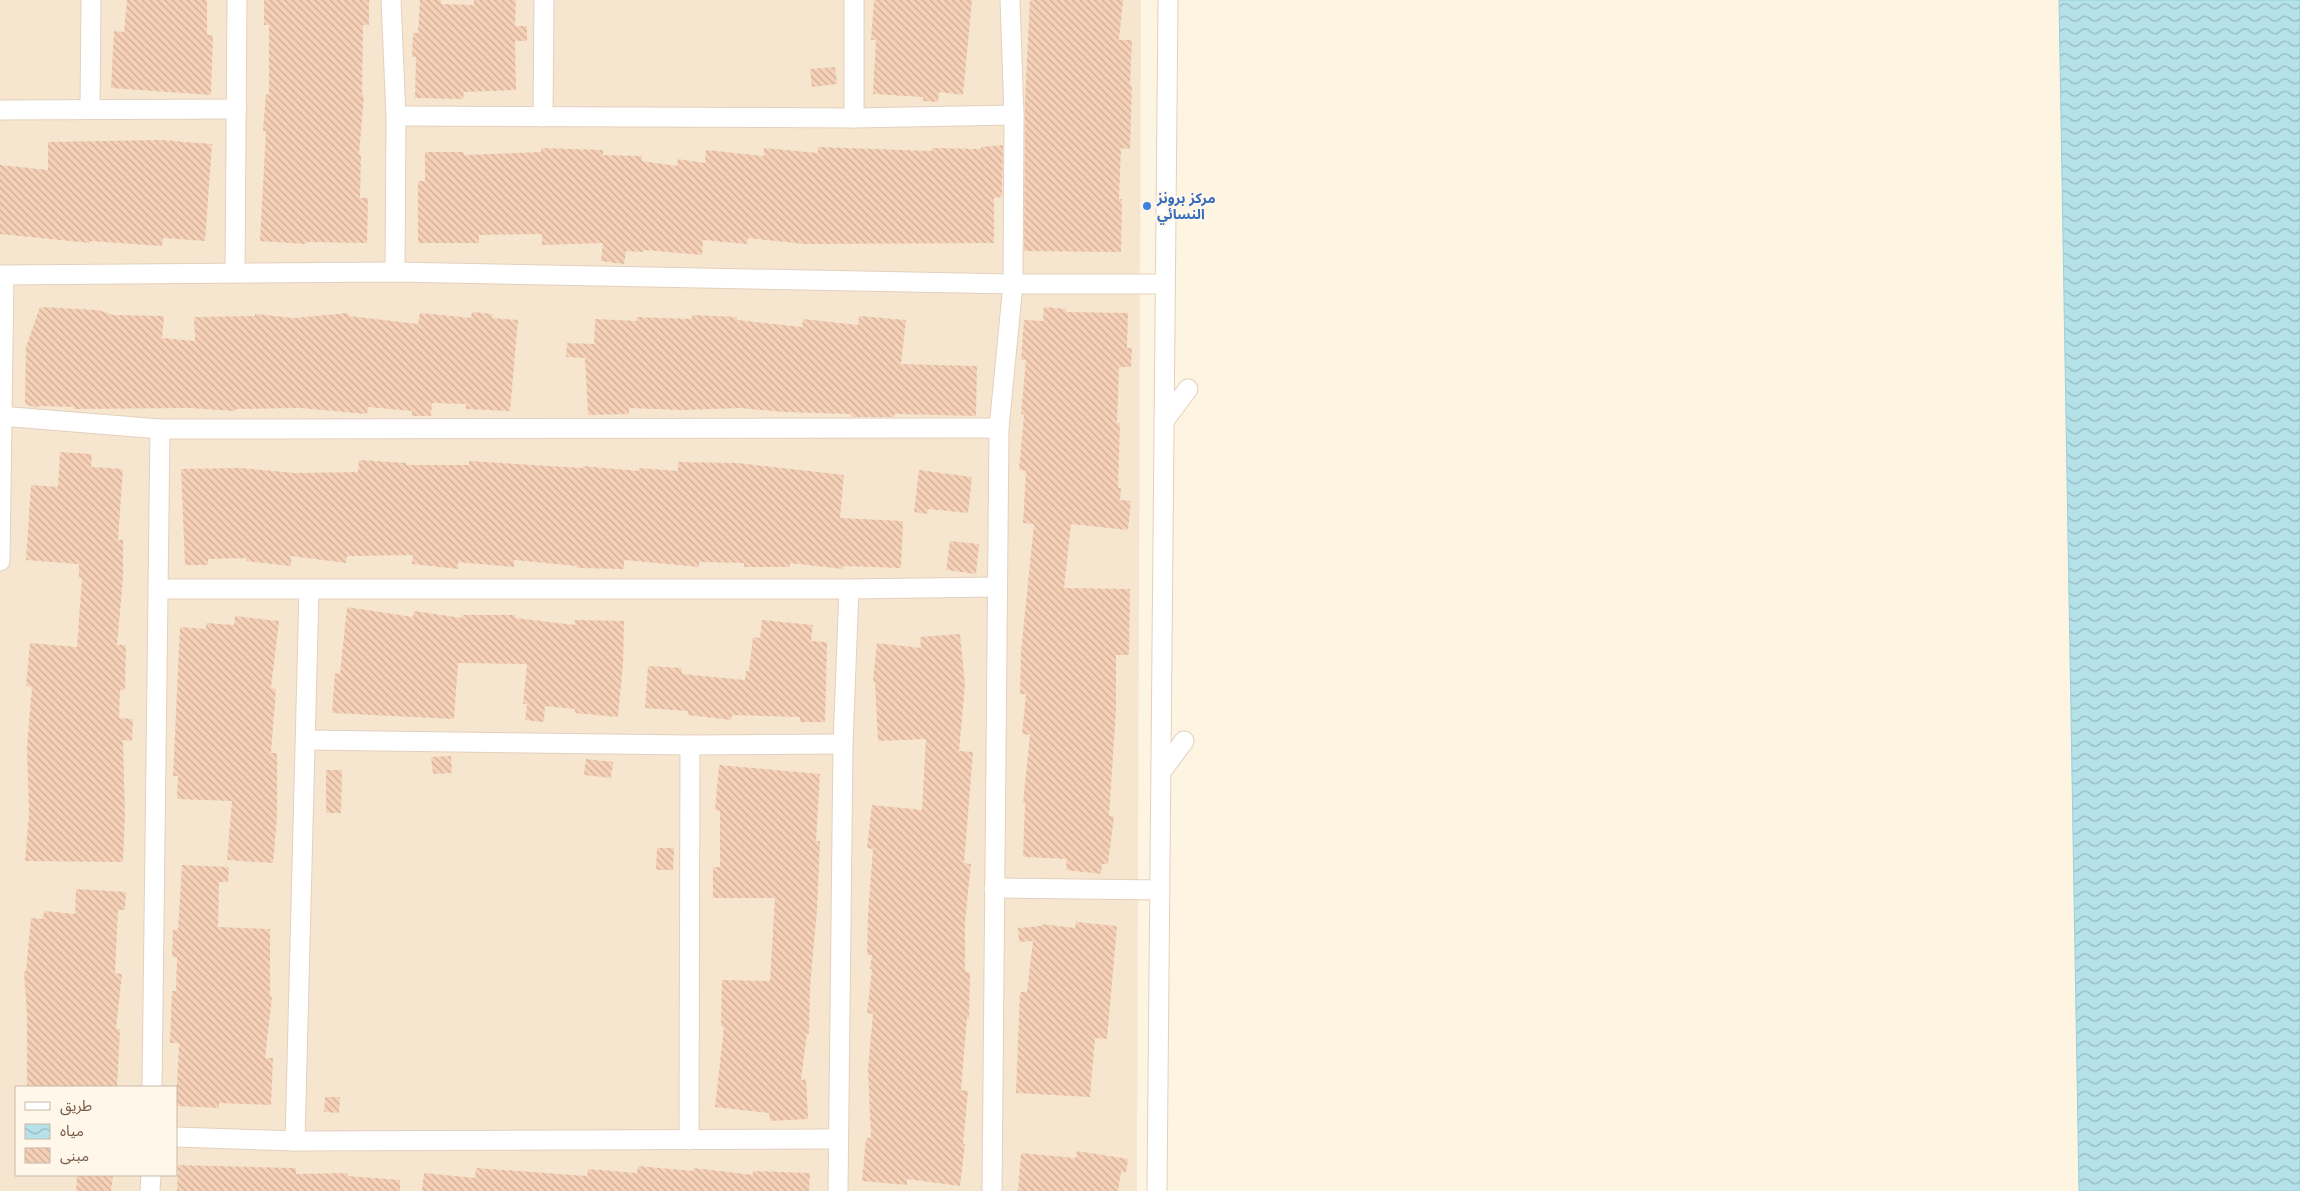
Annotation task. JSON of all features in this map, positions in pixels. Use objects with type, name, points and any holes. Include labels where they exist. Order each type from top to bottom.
[{"type":"street","points":[[90,108],[91,0]]},
{"type":"street","points":[[235,273],[237,0]]},
{"type":"street","points":[[392,0],[396,116],[395,272]]},
{"type":"street","points":[[543,116],[544,0]]},
{"type":"street","points":[[854,0],[854,118]]},
{"type":"street","points":[[992,1191],[996,587],[999,428],[1014,284],[1014,115],[1010,0]]},
{"type":"street","points":[[1157,1191],[1168,0]]},
{"type":"street","points":[[0,110],[90,108],[237,109]]},
{"type":"street","points":[[396,116],[854,118],[1014,115]]},
{"type":"street","points":[[0,561],[2,275],[395,272],[1014,284],[1165,284]]},
{"type":"street","points":[[1164,421],[1188,389]]},
{"type":"street","points":[[1,416],[160,429],[999,428]]},
{"type":"street","points":[[152,1086],[160,429]]},
{"type":"street","points":[[158,588],[310,590],[996,587]]},
{"type":"street","points":[[838,1191],[837,1139],[843,744],[849,589]]},
{"type":"street","points":[[295,1141],[310,590]]},
{"type":"street","points":[[306,740],[690,745],[843,744]]},
{"type":"street","points":[[1161,772],[1184,741]]},
{"type":"street","points":[[689,1140],[690,745]]},
{"type":"street","points":[[994,888],[1160,890]]},
{"type":"street","points":[[178,1138],[295,1141],[837,1139]]},
{"type":"street","points":[[150,1191],[151,1176]]},
{"type":"shaded area","points":[[0,0],[1141,0],[1137,1191],[0,1191]]},
{"type":"water","points":[[2059,0],[2300,0],[2300,1191],[2079,1191]]},
{"type":"building","points":[[127,0],[207,0],[207,35],[213,35],[211,95],[111,88],[114,31],[124,32]]},
{"type":"building","points":[[264,0],[369,0],[369,25],[363,25],[362,95],[364,95],[359,155],[361,155],[360,198],[368,198],[367,243],[306,242],[306,244],[260,241],[266,131],[263,131],[266,94],[269,95],[269,25],[264,25]]},
{"type":"building","points":[[420,0],[441,0],[441,4],[474,5],[474,0],[516,0],[515,26],[527,26],[527,41],[515,41],[516,90],[464,92],[463,99],[415,98],[416,57],[412,57],[413,33],[418,33]]},
{"type":"building","points":[[874,0],[972,0],[963,95],[939,92],[938,102],[923,101],[923,97],[873,94],[876,40],[871,40]]},
{"type":"building","points":[[1030,0],[1123,0],[1119,40],[1132,40],[1130,85],[1132,85],[1130,149],[1121,148],[1119,199],[1122,199],[1121,252],[1024,251],[1025,99]]},
{"type":"building","points":[[835,67],[837,84],[812,87],[810,69]]},
{"type":"building","points":[[160,140],[212,144],[205,241],[163,238],[162,246],[90,241],[90,243],[0,234],[0,165],[48,170],[48,142]]},
{"type":"building","points":[[1003,145],[1002,197],[994,198],[994,243],[805,244],[748,238],[747,244],[703,240],[702,255],[644,250],[643,252],[626,251],[624,264],[601,261],[603,243],[542,245],[542,234],[479,235],[479,243],[418,243],[418,181],[425,181],[425,152],[464,152],[464,155],[541,152],[541,148],[603,150],[603,155],[642,156],[642,161],[677,166],[678,159],[705,163],[706,150],[764,156],[764,148],[818,153],[818,147],[932,151],[932,148],[981,149],[981,147]]},
{"type":"building","points":[[40,307],[98,310],[113,315],[164,316],[162,338],[195,341],[194,317],[255,316],[255,314],[294,318],[348,313],[349,316],[418,324],[420,313],[471,318],[472,312],[493,314],[492,318],[518,320],[510,411],[466,409],[466,404],[432,403],[431,416],[412,416],[412,411],[368,407],[367,414],[300,408],[236,409],[236,411],[190,408],[74,409],[74,407],[40,406],[36,408],[25,404],[26,347]]},
{"type":"building","points":[[1044,307],[1066,309],[1066,312],[1128,313],[1127,348],[1132,348],[1131,367],[1119,367],[1117,423],[1120,423],[1118,488],[1121,488],[1120,500],[1131,501],[1128,530],[1071,524],[1064,588],[1130,589],[1129,655],[1116,655],[1116,710],[1109,816],[1114,816],[1108,864],[1102,864],[1101,874],[1066,870],[1067,859],[1023,857],[1025,803],[1023,803],[1030,735],[1022,734],[1026,694],[1020,694],[1021,652],[1034,524],[1023,523],[1026,471],[1019,470],[1024,415],[1021,414],[1026,360],[1021,360],[1024,320],[1043,321]]},
{"type":"building","points":[[692,315],[737,317],[737,320],[802,327],[803,319],[858,325],[859,316],[906,320],[901,364],[977,366],[976,416],[895,414],[894,417],[852,417],[851,414],[784,412],[741,408],[682,410],[629,408],[629,414],[588,415],[585,358],[566,357],[567,343],[594,344],[595,319],[637,321],[637,317],[692,319]]},
{"type":"building","points":[[60,452],[92,454],[91,467],[123,469],[118,540],[123,540],[123,578],[117,645],[126,645],[125,690],[120,690],[119,718],[133,719],[132,741],[123,740],[125,816],[123,862],[25,861],[29,814],[27,747],[32,687],[26,686],[30,643],[77,647],[82,578],[79,578],[79,564],[26,560],[31,485],[58,487]]},
{"type":"building","points":[[359,460],[406,463],[406,465],[469,465],[469,461],[583,468],[583,466],[639,471],[639,468],[678,471],[678,462],[737,463],[844,475],[840,518],[903,521],[901,568],[843,566],[843,569],[790,563],[790,567],[744,567],[744,563],[699,562],[699,567],[624,560],[624,569],[577,568],[577,566],[514,560],[514,567],[458,562],[458,569],[412,564],[413,555],[347,556],[346,563],[291,556],[291,566],[246,561],[246,558],[208,559],[208,565],[185,565],[181,469],[240,468],[295,473],[358,472]]},
{"type":"building","points":[[919,470],[972,477],[968,513],[928,509],[927,514],[914,512]]},
{"type":"building","points":[[950,541],[979,544],[976,574],[946,570]]},
{"type":"building","points":[[347,607],[413,617],[414,611],[462,618],[462,615],[515,615],[515,618],[575,625],[575,620],[624,621],[623,664],[618,717],[575,713],[575,709],[545,706],[544,722],[525,720],[527,704],[523,704],[527,664],[458,663],[454,719],[332,713],[335,673],[340,674]]},
{"type":"building","points":[[235,616],[279,621],[271,688],[276,689],[271,753],[277,753],[277,817],[273,863],[227,860],[232,801],[177,799],[178,776],[173,776],[180,627],[206,629],[206,623],[234,625]]},
{"type":"building","points":[[762,620],[813,625],[811,641],[827,642],[825,722],[800,722],[800,717],[732,715],[731,720],[688,715],[688,711],[645,708],[648,666],[682,668],[682,674],[745,680],[746,671],[749,671],[753,637],[760,638]]},
{"type":"building","points":[[960,634],[965,685],[959,751],[973,752],[964,863],[971,864],[965,922],[965,972],[970,972],[969,1018],[967,1018],[961,1090],[968,1091],[960,1186],[907,1179],[907,1185],[862,1181],[866,1138],[871,1138],[868,1069],[873,1014],[867,1013],[872,955],[867,955],[873,849],[867,848],[872,805],[922,810],[926,739],[878,741],[875,682],[873,682],[877,643],[921,648],[920,637]]},
{"type":"building","points":[[451,756],[452,773],[433,774],[431,757]]},
{"type":"building","points":[[586,759],[613,762],[611,778],[584,775]]},
{"type":"building","points":[[719,765],[820,774],[816,841],[820,841],[817,909],[810,986],[809,1034],[807,1033],[801,1080],[806,1079],[808,1119],[770,1121],[769,1113],[715,1107],[724,1027],[721,1026],[722,980],[770,981],[775,898],[713,898],[713,867],[720,867],[720,811],[715,810]]},
{"type":"building","points":[[326,770],[342,770],[341,813],[326,813]]},
{"type":"building","points":[[657,848],[674,848],[673,870],[656,870]]},
{"type":"building","points":[[182,865],[229,867],[228,882],[219,882],[218,927],[270,929],[270,997],[272,997],[265,1058],[273,1058],[271,1105],[219,1103],[219,1108],[178,1106],[179,1043],[170,1043],[172,991],[176,991],[177,957],[172,957],[173,930],[178,930]]},
{"type":"building","points":[[76,889],[126,892],[125,910],[118,910],[115,973],[122,974],[116,1029],[120,1029],[117,1086],[27,1086],[27,1016],[24,971],[26,971],[31,918],[43,919],[44,911],[75,914]]},
{"type":"building","points":[[1076,922],[1117,926],[1107,1039],[1095,1038],[1090,1097],[1016,1093],[1020,992],[1027,992],[1033,941],[1019,942],[1018,928],[1041,926],[1041,924],[1075,928]]},
{"type":"building","points":[[325,1097],[340,1097],[339,1113],[324,1112]]},
{"type":"building","points":[[1077,1151],[1128,1159],[1126,1173],[1121,1172],[1118,1191],[1018,1191],[1021,1153],[1076,1158]]},
{"type":"building","points":[[178,1165],[296,1168],[296,1174],[348,1173],[348,1176],[400,1180],[400,1191],[177,1191]]},
{"type":"building","points":[[638,1166],[693,1171],[694,1168],[753,1175],[753,1171],[810,1173],[809,1191],[422,1191],[424,1173],[475,1178],[476,1168],[587,1176],[588,1169],[637,1173]]},
{"type":"building","points":[[77,1176],[113,1176],[111,1191],[76,1191]]},
{"type":"place","name":"مركز برونز النسائي","points":[[1147,206]]}]
